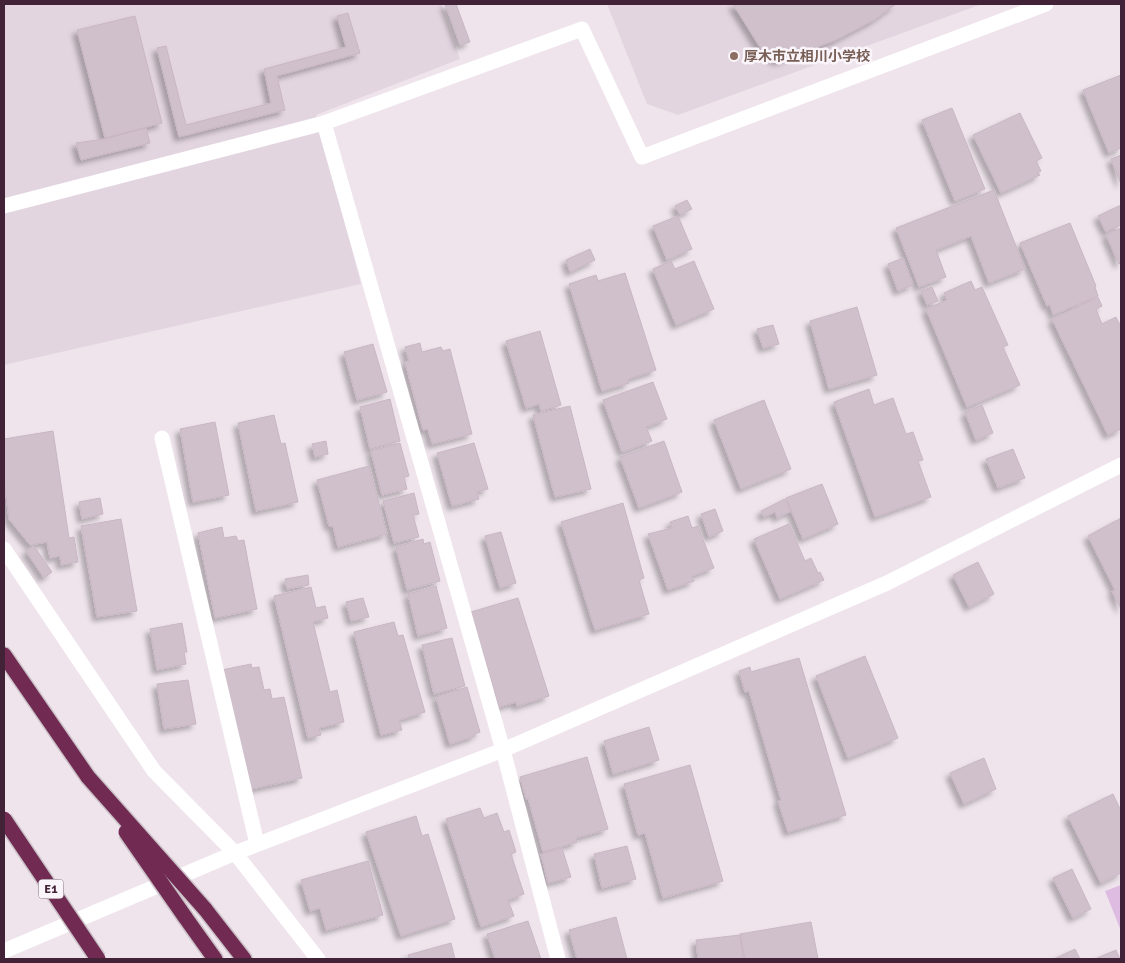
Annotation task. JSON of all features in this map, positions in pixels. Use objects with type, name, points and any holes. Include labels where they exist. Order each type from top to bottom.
[{"type":"highway","points":[[4,655],[215,959]]},
{"type":"highway","points":[[88,777],[205,909],[244,959]]},
{"type":"highway","name":"E1","points":[[4,819],[98,959]]},
{"type":"street","points":[[4,206],[324,123],[582,29],[642,157],[1046,4]]},
{"type":"street","points":[[324,123],[503,750],[558,959]]},
{"type":"street","points":[[162,438],[257,844]]},
{"type":"street","points":[[4,951],[235,852],[503,750],[887,583],[1121,465]]},
{"type":"street","points":[[4,548],[154,771],[235,852],[318,959]]},
{"type":"shaded area","points":[[4,4],[441,4],[460,59],[316,115],[361,284],[4,365]]},
{"type":"shaded area","name":"厚木市立相川小学校","points":[[607,4],[982,4],[678,115],[647,104]]},
{"type":"shaded area","points":[[1121,885],[1121,931],[1105,891]]},
{"type":"building","points":[[445,4],[456,4],[470,42],[460,45]]},
{"type":"building","points":[[733,4],[896,4],[874,20],[836,40],[778,61],[763,52]]},
{"type":"building","points":[[348,13],[360,53],[277,76],[285,110],[179,137],[157,48],[166,46],[186,125],[271,103],[264,69],[346,47],[337,16]]},
{"type":"building","points":[[135,16],[162,123],[105,138],[77,30]]},
{"type":"building","points":[[1121,75],[1121,148],[1109,153],[1083,90]]},
{"type":"building","points":[[952,108],[985,189],[955,201],[922,120]]},
{"type":"building","points":[[1020,113],[1042,158],[1036,161],[1041,171],[1038,173],[1040,175],[1001,193],[973,135]]},
{"type":"building","points":[[146,128],[150,143],[81,160],[76,143],[105,139]]},
{"type":"building","points":[[1121,155],[1121,184],[1111,159]]},
{"type":"building","points":[[994,190],[1025,269],[989,283],[971,236],[936,250],[946,277],[919,287],[896,228]]},
{"type":"building","points":[[687,200],[692,209],[680,215],[675,206]]},
{"type":"building","points":[[1121,205],[1121,225],[1106,232],[1098,216]]},
{"type":"building","points":[[678,216],[692,249],[667,260],[653,226]]},
{"type":"building","points":[[1070,223],[1096,286],[1098,296],[1053,315],[1050,305],[1047,306],[1020,243]]},
{"type":"building","points":[[1121,228],[1121,262],[1119,264],[1106,235]]},
{"type":"building","points":[[590,249],[595,260],[570,272],[566,260]]},
{"type":"building","points":[[903,258],[913,285],[898,291],[888,264]]},
{"type":"building","points":[[671,261],[675,269],[694,261],[714,309],[676,325],[653,269]]},
{"type":"building","points":[[625,273],[656,370],[628,379],[629,383],[602,391],[569,284],[596,275],[598,281]]},
{"type":"building","points":[[971,281],[975,290],[982,287],[1008,345],[1003,347],[1020,385],[967,407],[926,309],[947,300],[944,293]]},
{"type":"building","points":[[932,287],[938,301],[927,305],[921,291]]},
{"type":"building","points":[[1098,297],[1102,306],[1096,309],[1102,324],[1116,317],[1121,327],[1121,429],[1108,435],[1052,319]]},
{"type":"building","points":[[857,307],[877,375],[829,389],[810,321]]},
{"type":"building","points":[[773,325],[779,344],[763,348],[757,329]]},
{"type":"building","points":[[540,331],[561,405],[541,411],[539,404],[526,408],[506,341]]},
{"type":"building","points":[[420,343],[422,352],[441,347],[443,351],[450,349],[472,434],[432,444],[428,429],[423,430],[405,362],[409,361],[405,347]]},
{"type":"building","points":[[373,344],[387,392],[357,400],[344,352]]},
{"type":"building","points":[[653,382],[667,419],[646,427],[652,441],[622,452],[603,400]]},
{"type":"building","points":[[869,389],[874,405],[893,398],[906,434],[913,432],[923,460],[918,461],[931,497],[875,517],[834,402]]},
{"type":"building","points":[[390,399],[400,441],[370,449],[360,407]]},
{"type":"building","points":[[764,400],[791,469],[741,489],[714,420]]},
{"type":"building","points":[[982,405],[993,433],[976,440],[965,412]]},
{"type":"building","points":[[570,406],[591,489],[555,497],[533,415]]},
{"type":"building","points":[[274,415],[281,444],[285,443],[298,502],[256,511],[238,423]]},
{"type":"building","points":[[215,422],[229,495],[193,502],[180,429]]},
{"type":"building","points":[[53,431],[69,538],[74,537],[78,562],[61,565],[60,556],[50,558],[47,542],[30,545],[9,519],[4,480],[4,439]]},
{"type":"building","points":[[326,441],[328,454],[315,457],[312,444]]},
{"type":"building","points":[[664,441],[682,492],[639,508],[620,457]]},
{"type":"building","points":[[400,443],[409,476],[404,477],[407,489],[382,495],[371,451]]},
{"type":"building","points":[[474,443],[488,489],[477,492],[479,499],[452,506],[437,453]]},
{"type":"building","points":[[1013,449],[1025,478],[998,488],[986,459]]},
{"type":"building","points":[[369,466],[387,534],[338,547],[333,526],[329,526],[317,480]]},
{"type":"building","points":[[822,484],[838,524],[803,539],[786,498]]},
{"type":"building","points":[[414,493],[419,514],[413,515],[419,537],[394,543],[383,501]]},
{"type":"building","points":[[100,498],[103,514],[82,519],[79,502]]},
{"type":"building","points":[[785,499],[791,511],[777,518],[775,512],[764,517],[761,511]]},
{"type":"building","points":[[623,503],[644,578],[639,580],[649,614],[595,630],[561,522]]},
{"type":"building","points":[[715,509],[723,531],[709,537],[701,514]]},
{"type":"building","points":[[688,516],[692,528],[698,526],[714,568],[692,576],[694,581],[668,590],[648,534],[672,528],[670,522]]},
{"type":"building","points":[[1121,518],[1121,609],[1112,591],[1115,590],[1088,536]]},
{"type":"building","points":[[121,519],[137,611],[97,617],[81,526]]},
{"type":"building","points":[[789,524],[805,561],[811,558],[818,573],[820,572],[824,580],[780,599],[754,539]]},
{"type":"building","points":[[222,527],[224,538],[236,536],[238,541],[244,540],[257,609],[215,618],[198,533]]},
{"type":"building","points":[[501,532],[516,583],[500,588],[485,536]]},
{"type":"building","points":[[423,539],[424,544],[430,542],[440,581],[407,590],[396,547]]},
{"type":"building","points":[[34,546],[52,572],[44,578],[26,551]]},
{"type":"building","points":[[978,562],[994,594],[969,607],[953,575]]},
{"type":"building","points":[[308,575],[309,585],[287,589],[285,579]]},
{"type":"building","points":[[436,586],[447,628],[418,636],[408,594]]},
{"type":"building","points":[[311,587],[316,608],[325,606],[328,618],[313,622],[330,692],[337,690],[344,722],[319,728],[321,735],[308,738],[274,596]]},
{"type":"building","points":[[363,598],[369,617],[351,621],[346,602]]},
{"type":"building","points":[[518,598],[549,696],[517,706],[516,702],[499,707],[471,612]]},
{"type":"building","points":[[394,622],[398,636],[403,635],[425,712],[399,720],[402,730],[381,735],[354,632]]},
{"type":"building","points":[[182,623],[187,652],[184,652],[186,664],[157,670],[150,629]]},
{"type":"building","points":[[452,638],[465,686],[434,694],[422,645]]},
{"type":"building","points":[[865,656],[898,738],[848,758],[816,676]]},
{"type":"building","points":[[799,658],[846,815],[788,832],[778,801],[781,800],[749,691],[745,692],[739,671],[750,667],[751,672]]},
{"type":"building","points":[[251,664],[252,668],[259,667],[264,690],[270,689],[272,699],[284,697],[302,778],[247,790],[222,670]]},
{"type":"building","points":[[188,680],[196,724],[164,729],[157,684]]},
{"type":"building","points":[[467,687],[480,732],[474,734],[475,736],[450,744],[436,697]]},
{"type":"building","points":[[649,727],[659,760],[613,774],[604,741]]},
{"type":"building","points":[[587,757],[608,829],[576,838],[577,842],[543,852],[520,777]]},
{"type":"building","points":[[984,758],[996,789],[964,804],[950,773]]},
{"type":"building","points":[[690,765],[723,881],[663,898],[645,833],[638,835],[624,784]]},
{"type":"building","points":[[1113,794],[1121,811],[1121,873],[1101,883],[1068,816]]},
{"type":"building","points":[[480,808],[484,818],[497,813],[504,832],[509,830],[516,852],[511,854],[524,894],[508,900],[514,916],[481,927],[446,819]]},
{"type":"building","points":[[416,816],[422,836],[428,834],[455,919],[401,936],[366,832]]},
{"type":"building","points":[[627,846],[636,879],[602,888],[594,854]]},
{"type":"building","points":[[562,848],[571,877],[548,883],[541,854]]},
{"type":"building","points":[[368,861],[383,915],[326,930],[320,908],[310,911],[301,880]]},
{"type":"building","points":[[1072,869],[1091,909],[1073,918],[1053,878]]},
{"type":"building","points":[[616,917],[627,959],[577,959],[569,930]]},
{"type":"building","points":[[528,921],[541,959],[495,959],[487,934]]},
{"type":"building","points":[[811,922],[818,959],[745,959],[740,934]]},
{"type":"building","points":[[740,935],[743,959],[698,959],[696,940]]},
{"type":"building","points":[[451,943],[455,959],[409,959],[408,955]]},
{"type":"building","points":[[1075,949],[1080,959],[1054,959]]},
{"type":"building","points":[[1116,950],[1120,959],[1095,959]]},
{"type":"place","name":"厚木市立相川小学校","points":[[734,56]]}]
